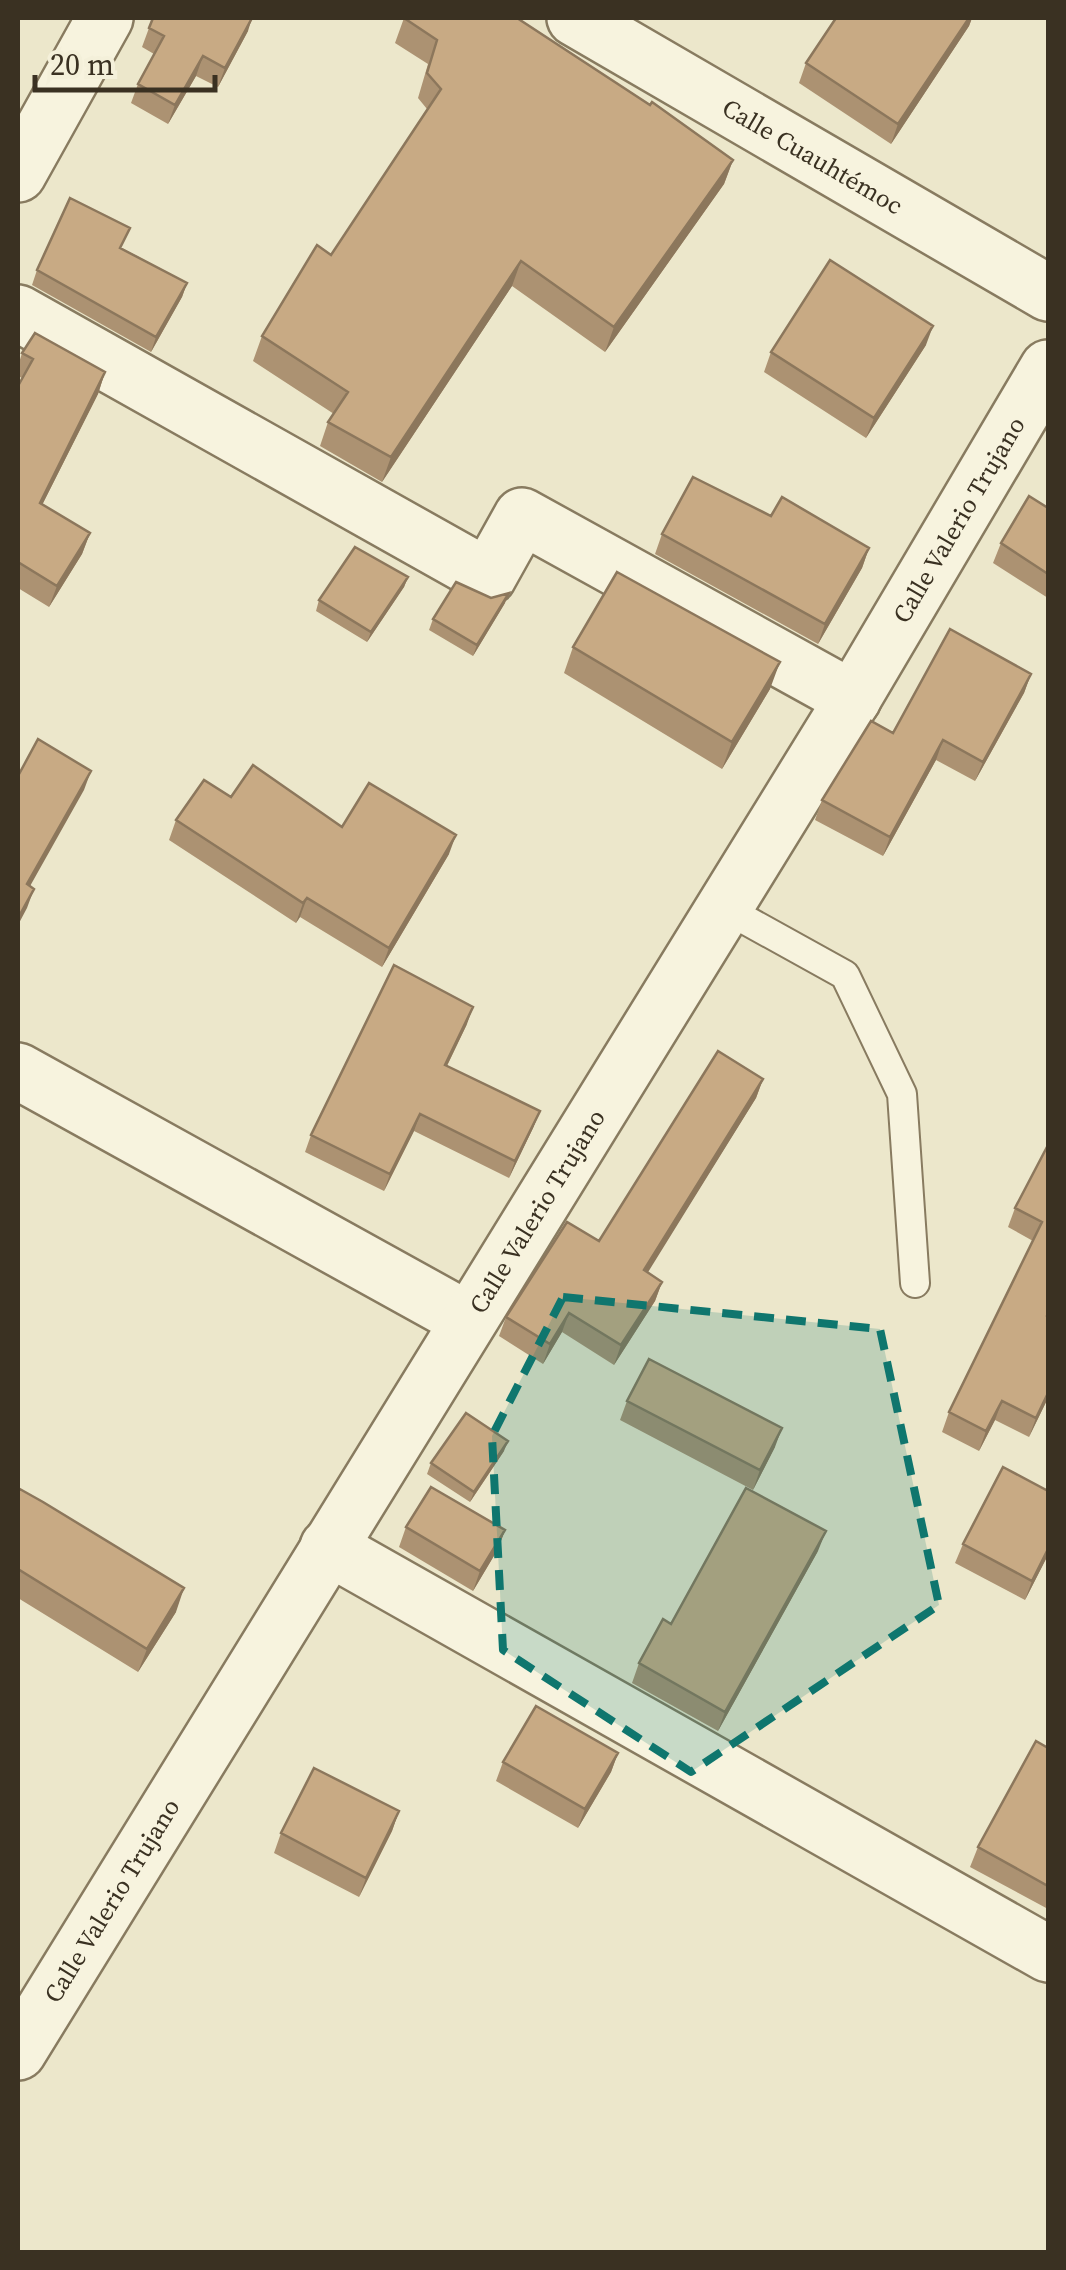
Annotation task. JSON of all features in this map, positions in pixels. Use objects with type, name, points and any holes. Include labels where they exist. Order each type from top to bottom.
[{"type":"street","points":[[18,174],[105,18]]},
{"type":"street","name":"Calle Cuauhtémoc","points":[[575,18],[1048,293]]},
{"type":"street","points":[[18,312],[488,576],[522,516],[852,700]]},
{"type":"street","name":"Calle Valerio Trujano","points":[[18,2052],[852,700],[1048,368]]},
{"type":"street","points":[[18,1071],[468,1320]]},
{"type":"street","points":[[328,1547],[1048,1954]]},
{"type":"lane","points":[[724,908],[844,974],[902,1094],[915,1283]]},
{"type":"highlighted area","points":[[563,1297],[880,1329],[939,1605],[691,1772],[503,1650],[492,1436]]},
{"type":"building","points":[[153,18],[252,18],[225,68],[203,56],[175,105],[138,84],[164,36],[149,28]]},
{"type":"building","points":[[404,18],[517,18],[650,105],[652,102],[733,160],[614,327],[521,261],[391,457],[328,422],[348,392],[262,336],[317,245],[331,255],[441,89],[427,73],[437,40]]},
{"type":"building","points":[[836,18],[969,18],[898,124],[806,63]]},
{"type":"building","points":[[70,198],[130,228],[120,248],[187,283],[156,337],[37,270]]},
{"type":"building","points":[[830,260],[933,326],[874,418],[771,352]]},
{"type":"building","points":[[35,333],[105,372],[40,503],[90,533],[57,586],[18,562],[18,386],[33,359],[22,353]]},
{"type":"building","points":[[693,477],[771,516],[782,497],[869,548],[825,624],[662,534]]},
{"type":"building","points":[[1029,496],[1048,508],[1048,574],[1001,543]]},
{"type":"building","points":[[355,547],[408,577],[371,632],[319,600]]},
{"type":"building","points":[[617,572],[780,662],[732,742],[573,647]]},
{"type":"building","points":[[456,582],[491,598],[509,593],[477,645],[433,619]]},
{"type":"building","points":[[950,629],[1031,674],[983,762],[943,740],[890,837],[822,800],[871,721],[893,733]]},
{"type":"building","points":[[38,739],[91,771],[27,884],[34,889],[18,918],[18,776]]},
{"type":"building","points":[[253,765],[342,827],[369,783],[456,835],[389,948],[307,898],[303,903],[176,820],[204,780],[231,797]]},
{"type":"building","points":[[394,965],[473,1007],[445,1065],[540,1111],[515,1161],[420,1114],[390,1174],[311,1135]]},
{"type":"building","points":[[718,1051],[763,1079],[644,1270],[662,1282],[621,1345],[569,1313],[550,1344],[506,1317],[567,1222],[599,1241]]},
{"type":"building","points":[[1048,1145],[1048,1393],[1036,1418],[1002,1401],[986,1431],[949,1412],[1042,1222],[1015,1208]]},
{"type":"building","points":[[649,1359],[782,1428],[760,1470],[627,1401]]},
{"type":"building","points":[[466,1413],[508,1441],[474,1492],[431,1463]]},
{"type":"building","points":[[1003,1467],[1048,1491],[1048,1549],[1032,1581],[963,1544]]},
{"type":"building","points":[[431,1487],[505,1530],[480,1571],[406,1527]]},
{"type":"building","points":[[18,1488],[184,1588],[147,1649],[18,1569]]},
{"type":"building","points":[[746,1488],[826,1531],[725,1712],[639,1663],[663,1619],[671,1624]]},
{"type":"building","points":[[536,1706],[618,1753],[585,1809],[503,1762]]},
{"type":"building","points":[[1036,1741],[1048,1748],[1048,1886],[978,1847]]},
{"type":"building","points":[[314,1768],[399,1811],[366,1878],[281,1833]]}]
